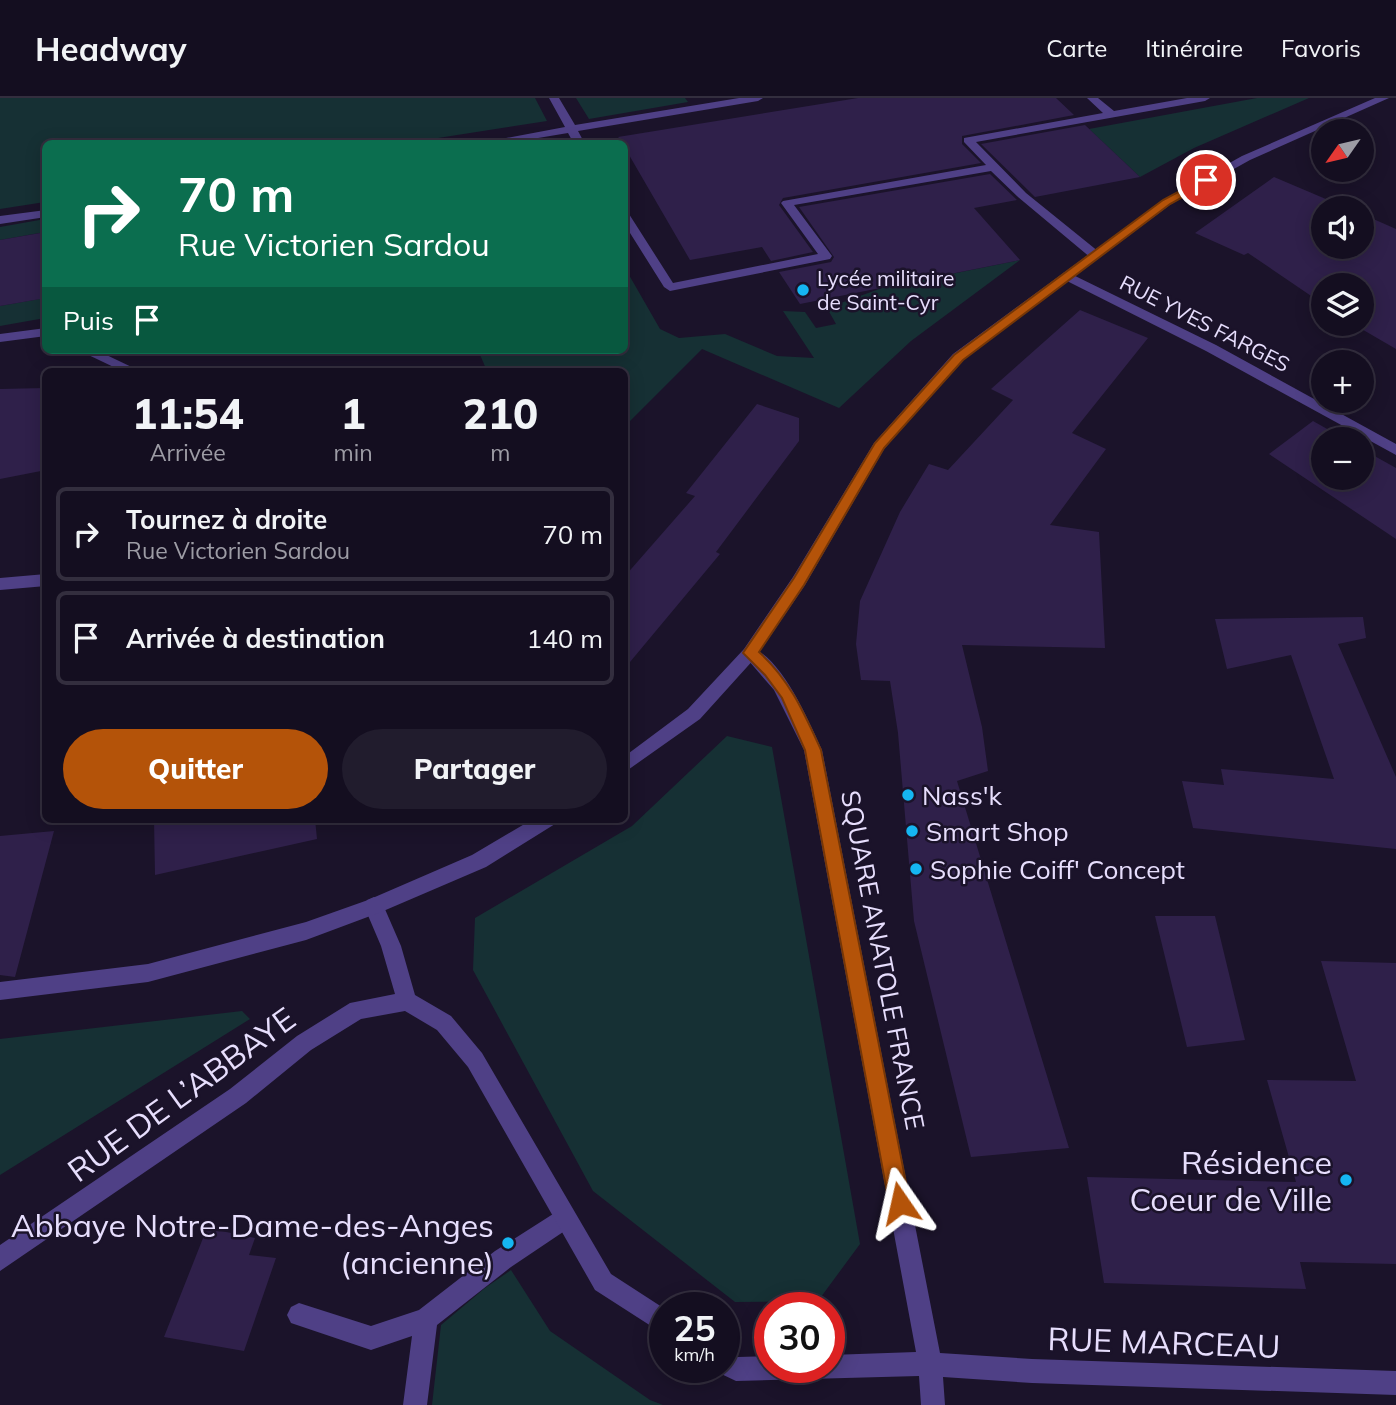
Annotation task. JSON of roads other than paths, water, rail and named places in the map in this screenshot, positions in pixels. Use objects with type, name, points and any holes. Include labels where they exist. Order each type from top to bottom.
[{"type":"street","points":[[554,98],[577,140]]},
{"type":"street","points":[[503,140],[758,98]]},
{"type":"street","points":[[1092,98],[1112,115]]},
{"type":"street","points":[[1095,255],[1022,195],[968,140],[1205,98]]},
{"type":"street","points":[[628,763],[694,714],[750,653],[799,581],[879,446],[958,357],[1167,202],[1246,158],[1384,98]]},
{"type":"street","points":[[628,221],[670,287],[826,256],[787,203],[994,167]]},
{"type":"street","points":[[0,220],[42,214]]},
{"type":"street","name":"RUE YVES FARGES","points":[[1067,276],[1211,348],[1396,450]]},
{"type":"street","points":[[0,338],[42,333]]},
{"type":"street","points":[[94,354],[126,368]]},
{"type":"street","points":[[0,584],[42,580]]},
{"type":"street","name":"SQUARE ANATOLE FRANCE","points":[[750,653],[771,671],[788,695],[813,750],[930,1364],[933,1405]]},
{"type":"street","points":[[0,991],[148,973],[306,931],[374,906],[479,861],[542,823]]},
{"type":"street","points":[[374,906],[391,946],[407,1001],[444,1023],[475,1060],[603,1282],[649,1312]]},
{"type":"street","name":"RUE DE L’ABBAYE","points":[[0,1259],[238,1096],[304,1043],[356,1010],[407,1001]]},
{"type":"street","points":[[299,1315],[371,1338],[426,1319],[503,1259],[564,1218]]},
{"type":"street","points":[[415,1405],[426,1319]]},
{"type":"street","points":[[845,1367],[930,1364]]},
{"type":"street","name":"RUE MARCEAU","points":[[930,1364],[1032,1371],[1396,1383]]},
{"type":"place","name":"Lycée militaire de Saint-Cyr","points":[[803,290]]},
{"type":"place","name":"Nass'k","points":[[908,795]]},
{"type":"place","name":"Smart Shop","points":[[912,831]]},
{"type":"place","name":"Sophie Coiff' Concept","points":[[916,869]]},
{"type":"place","name":"Résidence Coeur de Ville","points":[[1346,1180]]},
{"type":"place","name":"Abbaye Notre-Dame-des-Anges (ancienne)","points":[[508,1243]]}]
